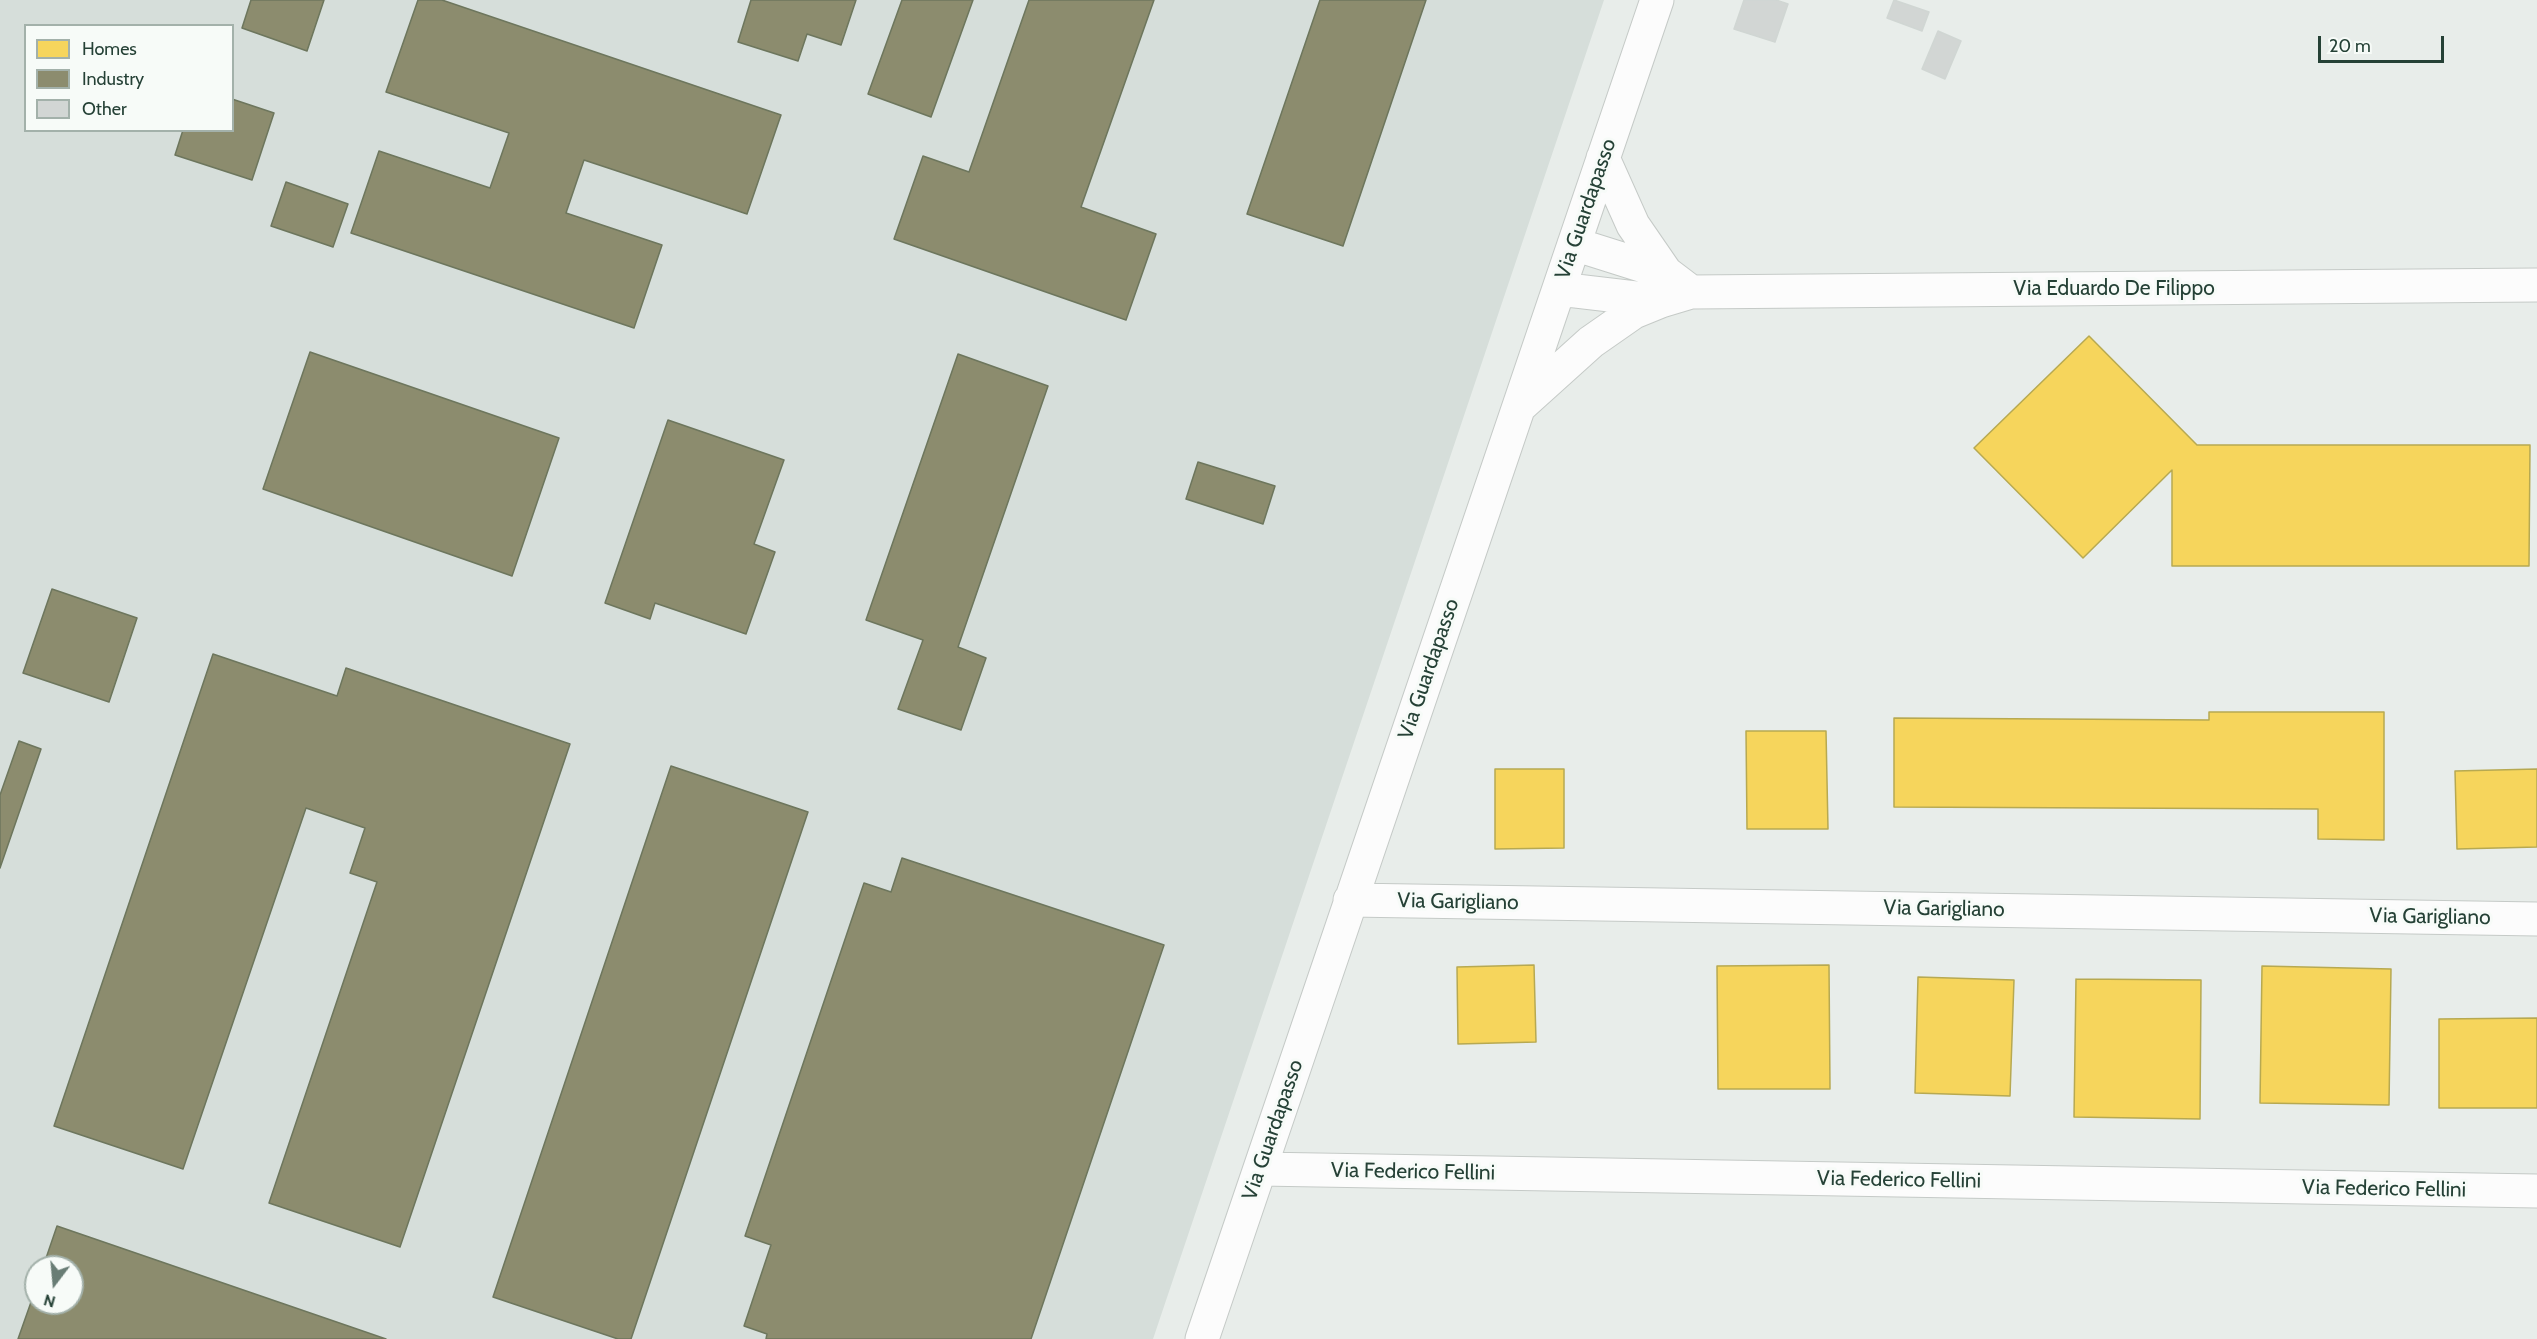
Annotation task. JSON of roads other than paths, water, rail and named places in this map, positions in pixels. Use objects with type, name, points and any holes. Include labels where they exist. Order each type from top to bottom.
[{"type":"street","name":"Via Guardapasso","points":[[1202,1339],[1657,0]]},
{"type":"street","points":[[1603,158],[1633,225],[1672,289]]},
{"type":"street","name":"Via Eduardo De Filippo","points":[[1574,244],[1672,289]]},
{"type":"street","name":"Via Eduardo De Filippo","points":[[1559,289],[2537,285]]},
{"type":"street","name":"Via Eduardo De Filippo","points":[[1518,408],[1591,342],[1672,289]]},
{"type":"street","name":"Via Garigliano","points":[[1350,900],[2537,919]]},
{"type":"street","name":"Via Federico Fellini","points":[[1260,1169],[2537,1191]]}]
